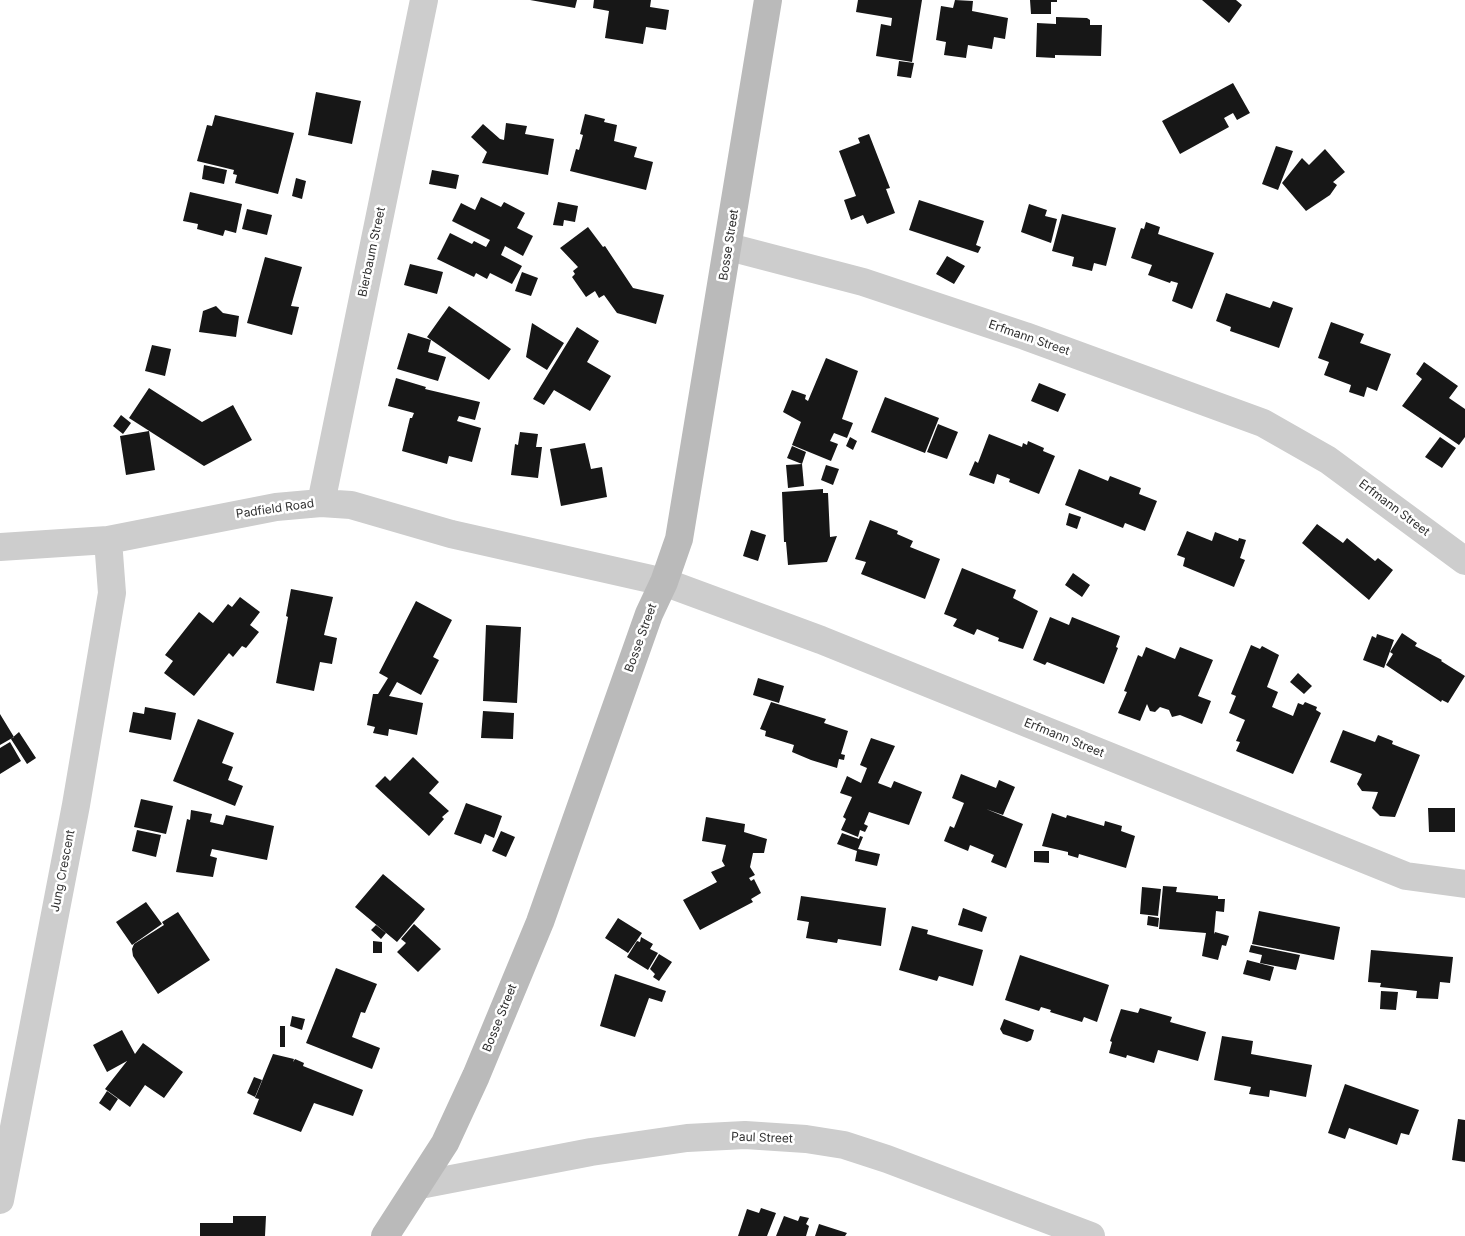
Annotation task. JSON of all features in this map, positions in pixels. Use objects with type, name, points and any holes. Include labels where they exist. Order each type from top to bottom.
[{"type":"street","name":"Bierbaum Street","points":[[321,503],[424,0]]},
{"type":"street","name":"Bosse Street","points":[[385,1236],[420,1185],[445,1143],[476,1076],[540,922],[649,614],[664,582],[679,539],[729,247],[768,0]]},
{"type":"street","name":"Erfmann Street","points":[[729,247],[863,282],[1025,336],[1263,423],[1328,460],[1465,561]]},
{"type":"street","name":"Padfield Road","points":[[0,547],[108,540],[276,507],[321,503],[350,505],[451,534],[664,582]]},
{"type":"street","name":"Jung Crescent","points":[[0,1200],[74,815],[112,593],[108,540]]},
{"type":"street","name":"Erfmann Street","points":[[664,582],[830,644],[1406,876],[1465,884]]},
{"type":"street","name":"Paul Street","points":[[420,1185],[564,1157],[686,1138],[745,1136],[806,1139],[844,1145],[887,1159],[1091,1236]]},
{"type":"building","points":[[530,0],[577,0],[575,8]]},
{"type":"building","points":[[594,0],[651,0],[650,7],[669,10],[666,30],[646,27],[643,44],[605,38],[609,11],[593,8]]},
{"type":"building","points":[[858,0],[922,0],[912,62],[876,56],[881,24],[891,26],[892,18],[856,12]]},
{"type":"building","points":[[955,0],[973,1],[972,11],[1008,18],[1005,39],[994,37],[992,49],[968,45],[966,58],[944,55],[946,42],[936,40],[941,6],[953,8]]},
{"type":"building","points":[[1030,0],[1057,0],[1057,2],[1051,2],[1051,14],[1031,14]]},
{"type":"building","points":[[1202,0],[1236,0],[1242,5],[1229,23]]},
{"type":"building","points":[[1056,17],[1087,18],[1090,20],[1090,25],[1102,25],[1101,56],[1055,55],[1055,58],[1036,57],[1037,23],[1056,24]]},
{"type":"building","points":[[899,61],[914,63],[911,78],[897,76]]},
{"type":"building","points":[[1233,83],[1250,113],[1237,120],[1233,113],[1224,118],[1229,127],[1180,154],[1162,121]]},
{"type":"building","points":[[316,92],[361,101],[352,144],[308,135]]},
{"type":"building","points":[[585,114],[605,119],[604,122],[617,125],[614,141],[637,147],[634,157],[653,162],[646,190],[570,171],[576,149],[579,150],[583,135],[580,134]]},
{"type":"building","points":[[215,115],[294,133],[278,194],[235,183],[237,175],[233,174],[234,170],[197,161],[207,125],[212,126]]},
{"type":"building","points":[[506,123],[527,126],[525,134],[554,139],[548,175],[482,163],[487,152],[471,137],[483,124],[500,139],[504,140]]},
{"type":"building","points":[[869,134],[890,188],[886,189],[895,213],[867,224],[863,215],[851,220],[844,200],[856,196],[839,151],[860,143],[858,138]]},
{"type":"building","points":[[1276,146],[1293,151],[1278,190],[1262,184]]},
{"type":"building","points":[[1325,149],[1345,172],[1333,182],[1337,185],[1330,195],[1306,211],[1282,183],[1302,158],[1309,165]]},
{"type":"building","points":[[204,165],[227,170],[224,184],[202,179]]},
{"type":"building","points":[[432,170],[459,175],[456,189],[429,184]]},
{"type":"building","points":[[296,178],[306,181],[302,199],[292,196]]},
{"type":"building","points":[[190,192],[242,204],[236,233],[225,230],[223,236],[197,229],[198,224],[183,221]]},
{"type":"building","points":[[481,197],[501,207],[504,202],[525,213],[517,228],[533,236],[523,256],[505,246],[501,255],[522,266],[512,284],[490,273],[487,279],[476,273],[474,277],[437,259],[450,233],[472,244],[474,241],[486,247],[490,240],[452,221],[461,203],[475,210]]},
{"type":"building","points":[[919,200],[984,221],[976,245],[981,247],[978,253],[909,230]]},
{"type":"building","points":[[558,202],[578,206],[575,222],[564,220],[563,226],[553,225]]},
{"type":"building","points":[[1029,204],[1047,210],[1045,216],[1057,219],[1051,243],[1021,232]]},
{"type":"building","points":[[247,209],[272,215],[267,235],[242,229]]},
{"type":"building","points":[[1062,214],[1116,228],[1106,266],[1094,263],[1092,271],[1072,266],[1074,257],[1052,251]]},
{"type":"building","points":[[1146,222],[1160,227],[1158,234],[1214,253],[1192,309],[1172,301],[1178,283],[1171,281],[1170,283],[1148,275],[1152,265],[1131,258],[1141,228],[1144,229]]},
{"type":"building","points":[[588,227],[603,247],[605,246],[633,288],[664,295],[656,324],[617,313],[604,295],[599,298],[595,291],[586,297],[572,277],[575,274],[573,271],[578,267],[560,248]]},
{"type":"building","points":[[947,256],[965,266],[954,284],[936,274]]},
{"type":"building","points":[[265,257],[302,267],[291,306],[299,307],[292,335],[247,323]]},
{"type":"building","points":[[410,264],[443,272],[437,294],[404,285]]},
{"type":"building","points":[[522,272],[538,278],[531,296],[515,291]]},
{"type":"building","points":[[1226,293],[1270,308],[1273,301],[1293,308],[1279,348],[1230,331],[1231,327],[1216,321]]},
{"type":"building","points":[[216,306],[223,313],[239,316],[236,337],[199,332],[203,311]]},
{"type":"building","points":[[449,306],[511,349],[489,380],[427,337]]},
{"type":"building","points":[[1331,322],[1364,334],[1360,343],[1391,354],[1377,391],[1367,387],[1364,397],[1349,392],[1351,385],[1324,375],[1329,362],[1318,358]]},
{"type":"building","points":[[532,323],[564,343],[547,370],[526,357]]},
{"type":"building","points":[[577,327],[599,341],[587,362],[611,376],[590,411],[554,390],[544,405],[533,399]]},
{"type":"building","points":[[408,333],[431,340],[428,352],[446,357],[438,381],[397,369]]},
{"type":"building","points":[[152,345],[171,349],[165,376],[145,371]]},
{"type":"building","points":[[826,358],[858,371],[842,419],[853,423],[847,438],[834,433],[830,441],[838,444],[831,461],[792,445],[801,422],[783,412],[792,390],[806,395],[805,399],[808,401]]},
{"type":"building","points":[[1424,362],[1458,386],[1449,398],[1465,409],[1465,437],[1459,445],[1402,406],[1422,379],[1416,374]]},
{"type":"building","points":[[396,378],[426,387],[425,389],[480,402],[475,420],[459,416],[457,421],[481,428],[472,462],[449,456],[447,464],[402,451],[410,418],[412,418],[414,413],[388,406]]},
{"type":"building","points":[[1039,383],[1066,394],[1058,412],[1031,401]]},
{"type":"building","points":[[149,388],[202,422],[233,405],[252,440],[204,466],[129,418]]},
{"type":"building","points":[[885,397],[939,418],[925,453],[871,432]]},
{"type":"building","points":[[121,415],[131,423],[123,434],[113,426]]},
{"type":"building","points":[[938,424],[958,432],[947,459],[927,452]]},
{"type":"building","points":[[149,431],[155,470],[126,475],[120,436]]},
{"type":"building","points":[[520,432],[538,434],[536,447],[542,447],[538,478],[511,475],[515,444],[518,445]]},
{"type":"building","points":[[989,434],[1022,447],[1023,443],[1027,445],[1028,441],[1044,448],[1043,451],[1055,456],[1039,494],[1009,482],[1010,479],[997,474],[994,484],[969,475],[975,461],[978,463]]},
{"type":"building","points":[[850,437],[857,441],[853,450],[846,446]]},
{"type":"building","points":[[1440,437],[1456,448],[1442,468],[1425,457]]},
{"type":"building","points":[[585,443],[591,469],[602,467],[607,497],[561,506],[550,449]]},
{"type":"building","points":[[792,446],[806,452],[802,464],[787,458]]},
{"type":"building","points":[[802,464],[804,486],[788,488],[786,465]]},
{"type":"building","points":[[826,465],[839,469],[833,485],[821,480]]},
{"type":"building","points":[[1079,469],[1108,481],[1110,476],[1141,488],[1139,494],[1157,501],[1145,531],[1125,523],[1123,528],[1065,505]]},
{"type":"building","points":[[823,489],[823,493],[828,493],[830,537],[837,536],[827,562],[788,565],[786,542],[784,542],[782,492]]},
{"type":"building","points":[[1069,513],[1081,517],[1077,529],[1066,525]]},
{"type":"building","points":[[870,520],[898,531],[897,534],[913,541],[910,547],[940,559],[925,599],[861,574],[866,562],[855,559]]},
{"type":"building","points":[[1317,524],[1343,543],[1347,538],[1375,561],[1378,558],[1393,570],[1369,600],[1302,543]]},
{"type":"building","points":[[751,530],[766,535],[758,561],[743,556]]},
{"type":"building","points":[[1187,531],[1212,541],[1215,532],[1238,541],[1239,538],[1246,540],[1240,558],[1245,560],[1234,587],[1183,566],[1185,558],[1177,555]]},
{"type":"building","points":[[962,568],[1016,590],[1013,598],[1038,611],[1023,649],[998,641],[999,638],[977,629],[974,635],[953,626],[957,619],[944,614]]},
{"type":"building","points":[[1073,573],[1090,585],[1082,597],[1065,585]]},
{"type":"building","points":[[291,589],[333,597],[324,635],[337,638],[332,664],[320,662],[314,691],[276,683]]},
{"type":"building","points":[[240,597],[260,612],[250,625],[259,632],[246,648],[242,646],[233,657],[229,653],[194,696],[164,673],[173,661],[165,655],[199,612],[213,623],[228,604],[232,607]]},
{"type":"building","points":[[416,601],[452,620],[433,657],[439,660],[421,695],[397,682],[389,696],[423,703],[417,735],[389,729],[388,736],[373,733],[375,727],[367,725],[373,694],[378,694],[388,678],[379,673]]},
{"type":"building","points":[[1050,617],[1069,625],[1072,617],[1120,636],[1116,647],[1118,648],[1104,684],[1047,662],[1045,665],[1033,660]]},
{"type":"building","points":[[486,625],[521,627],[517,703],[483,701]]},
{"type":"building","points":[[1402,633],[1417,643],[1415,646],[1442,660],[1465,676],[1448,703],[1442,700],[1441,702],[1386,665],[1393,654],[1390,652]]},
{"type":"building","points":[[1377,634],[1394,640],[1384,668],[1363,660],[1372,636],[1376,638]]},
{"type":"building","points":[[1251,645],[1260,649],[1262,646],[1279,655],[1267,687],[1278,692],[1272,707],[1293,716],[1298,703],[1303,705],[1305,702],[1317,707],[1316,710],[1321,713],[1293,774],[1236,751],[1240,742],[1236,741],[1245,720],[1229,713],[1236,696],[1231,694]]},
{"type":"building","points":[[1146,647],[1175,659],[1180,647],[1213,660],[1198,696],[1211,701],[1202,724],[1180,715],[1172,717],[1169,710],[1160,707],[1155,712],[1150,711],[1147,704],[1140,721],[1118,713],[1127,692],[1124,691],[1138,655],[1142,657]]},
{"type":"building","points":[[1298,673],[1312,686],[1304,694],[1290,682]]},
{"type":"building","points":[[758,678],[784,686],[779,703],[753,695]]},
{"type":"building","points":[[771,702],[826,719],[824,723],[848,731],[841,754],[845,755],[844,760],[839,759],[837,768],[792,752],[794,745],[765,736],[766,731],[760,729]]},
{"type":"building","points":[[145,707],[176,713],[171,740],[129,732],[133,712],[144,714]]},
{"type":"building","points":[[483,711],[514,713],[513,739],[481,738]]},
{"type":"building","points":[[0,714],[14,737],[0,745]]},
{"type":"building","points":[[198,719],[234,733],[222,763],[233,767],[228,780],[243,786],[235,806],[173,781]]},
{"type":"building","points":[[1343,730],[1375,742],[1378,735],[1393,741],[1392,744],[1420,755],[1395,817],[1380,816],[1372,808],[1378,792],[1362,791],[1357,784],[1362,774],[1330,762]]},
{"type":"building","points":[[19,732],[36,758],[27,764],[11,739]]},
{"type":"building","points":[[871,738],[895,746],[878,783],[891,788],[894,781],[922,792],[909,825],[869,812],[864,824],[868,826],[865,832],[860,830],[858,837],[841,830],[846,819],[843,817],[852,797],[840,793],[847,776],[861,783],[867,768],[860,765]]},
{"type":"building","points":[[10,742],[21,761],[0,774],[0,748]]},
{"type":"building","points":[[413,757],[439,782],[429,793],[449,811],[442,817],[444,819],[429,836],[375,786],[385,776],[390,781]]},
{"type":"building","points":[[961,774],[996,788],[999,780],[1015,787],[1003,815],[986,809],[1023,824],[1006,868],[991,862],[994,855],[970,845],[968,851],[944,841],[950,826],[954,828],[964,803],[952,798]]},
{"type":"building","points":[[141,799],[173,806],[166,834],[134,827]]},
{"type":"building","points":[[466,803],[502,816],[494,838],[485,834],[481,844],[454,834]]},
{"type":"building","points":[[1428,808],[1455,808],[1455,832],[1429,832]]},
{"type":"building","points":[[191,810],[212,814],[210,822],[223,825],[226,815],[274,826],[267,860],[212,849],[210,856],[217,858],[213,877],[176,872],[187,819],[190,820]]},
{"type":"building","points":[[1052,813],[1066,818],[1067,815],[1104,826],[1105,821],[1122,826],[1121,831],[1135,836],[1126,868],[1079,854],[1078,858],[1068,855],[1068,852],[1042,846]]},
{"type":"building","points":[[706,817],[745,824],[744,832],[767,839],[764,853],[753,853],[750,867],[755,875],[749,878],[751,881],[754,879],[761,893],[751,899],[753,902],[700,930],[683,900],[717,882],[711,872],[725,866],[722,861],[726,845],[702,841]]},
{"type":"building","points":[[137,830],[161,835],[156,857],[132,851]]},
{"type":"building","points":[[501,831],[515,837],[506,857],[492,851]]},
{"type":"building","points":[[842,833],[859,839],[860,836],[863,837],[858,849],[880,854],[877,866],[855,861],[857,851],[837,844]]},
{"type":"building","points":[[1034,851],[1049,851],[1049,863],[1034,862]]},
{"type":"building","points":[[383,874],[425,909],[397,942],[355,907]]},
{"type":"building","points":[[1163,886],[1177,887],[1176,892],[1218,896],[1218,899],[1225,899],[1224,912],[1216,911],[1214,934],[1215,932],[1229,936],[1226,946],[1222,945],[1218,960],[1202,956],[1206,933],[1159,929]]},
{"type":"building","points":[[1142,887],[1161,889],[1158,916],[1140,914]]},
{"type":"building","points":[[801,896],[886,908],[881,946],[838,939],[837,943],[806,938],[809,922],[797,920]]},
{"type":"building","points":[[146,902],[162,924],[132,945],[116,922]]},
{"type":"building","points":[[963,908],[987,917],[982,932],[958,925]]},
{"type":"building","points":[[1259,911],[1340,927],[1334,960],[1252,944]]},
{"type":"building","points":[[178,912],[210,960],[158,994],[133,956],[132,949],[134,944],[164,925],[162,922]]},
{"type":"building","points":[[1148,916],[1159,918],[1158,927],[1147,925]]},
{"type":"building","points":[[618,918],[642,933],[628,953],[605,938]]},
{"type":"building","points":[[414,924],[441,949],[418,972],[397,952],[406,943],[401,939]]},
{"type":"building","points":[[376,925],[386,933],[381,939],[371,930]]},
{"type":"building","points":[[912,926],[928,930],[927,934],[983,950],[973,986],[939,976],[937,981],[899,970]]},
{"type":"building","points":[[641,937],[653,944],[650,949],[658,953],[648,970],[627,957],[637,941],[640,942]]},
{"type":"building","points":[[373,941],[382,942],[382,953],[373,953]]},
{"type":"building","points":[[1251,945],[1300,955],[1296,970],[1260,963],[1262,955],[1249,952]]},
{"type":"building","points":[[1371,950],[1453,957],[1450,983],[1440,982],[1438,999],[1416,998],[1417,991],[1380,987],[1381,983],[1368,982]]},
{"type":"building","points":[[659,954],[672,962],[659,981],[653,977],[655,974],[650,969]]},
{"type":"building","points":[[1020,955],[1109,985],[1097,1022],[1084,1017],[1082,1022],[1050,1012],[1051,1010],[1041,1007],[1039,1011],[1005,1000]]},
{"type":"building","points":[[1247,960],[1274,967],[1270,981],[1243,974]]},
{"type":"building","points":[[336,968],[377,984],[365,1013],[361,1012],[352,1037],[380,1048],[372,1069],[306,1043]]},
{"type":"building","points":[[615,974],[666,991],[662,1002],[649,998],[635,1037],[600,1026]]},
{"type":"building","points":[[1381,991],[1398,992],[1396,1010],[1380,1009]]},
{"type":"building","points":[[1140,1008],[1172,1017],[1170,1022],[1206,1032],[1198,1061],[1158,1050],[1154,1063],[1127,1055],[1126,1058],[1109,1053],[1112,1042],[1110,1041],[1121,1009],[1138,1013]]},
{"type":"building","points":[[292,1016],[305,1019],[302,1030],[290,1026]]},
{"type":"building","points":[[1004,1019],[1034,1030],[1031,1040],[1027,1042],[1003,1034],[1000,1029]]},
{"type":"building","points":[[280,1026],[285,1026],[285,1047],[280,1047]]},
{"type":"building","points":[[122,1030],[135,1054],[143,1043],[183,1072],[164,1098],[145,1085],[130,1107],[105,1089],[127,1061],[107,1072],[93,1045]]},
{"type":"building","points":[[1222,1036],[1253,1041],[1251,1054],[1312,1065],[1306,1097],[1270,1090],[1269,1097],[1249,1094],[1251,1087],[1214,1080]]},
{"type":"building","points":[[273,1054],[294,1059],[293,1062],[295,1059],[304,1063],[303,1066],[363,1090],[353,1116],[314,1103],[301,1132],[253,1114],[259,1099],[255,1098]]},
{"type":"building","points":[[254,1077],[262,1080],[255,1097],[247,1093]]},
{"type":"building","points":[[1345,1084],[1419,1110],[1409,1135],[1401,1133],[1397,1145],[1349,1128],[1345,1139],[1328,1133]]},
{"type":"building","points":[[107,1091],[118,1099],[110,1111],[99,1103]]},
{"type":"building","points":[[1458,1119],[1465,1120],[1465,1162],[1452,1160]]},
{"type":"building","points":[[761,1208],[776,1213],[767,1236],[738,1236],[747,1209],[759,1213]]},
{"type":"building","points":[[233,1216],[266,1216],[265,1236],[200,1236],[200,1223],[233,1223]]},
{"type":"building","points":[[784,1216],[798,1221],[800,1216],[809,1218],[806,1224],[809,1226],[806,1236],[776,1236]]},
{"type":"building","points":[[819,1224],[847,1233],[845,1236],[815,1236]]}]
